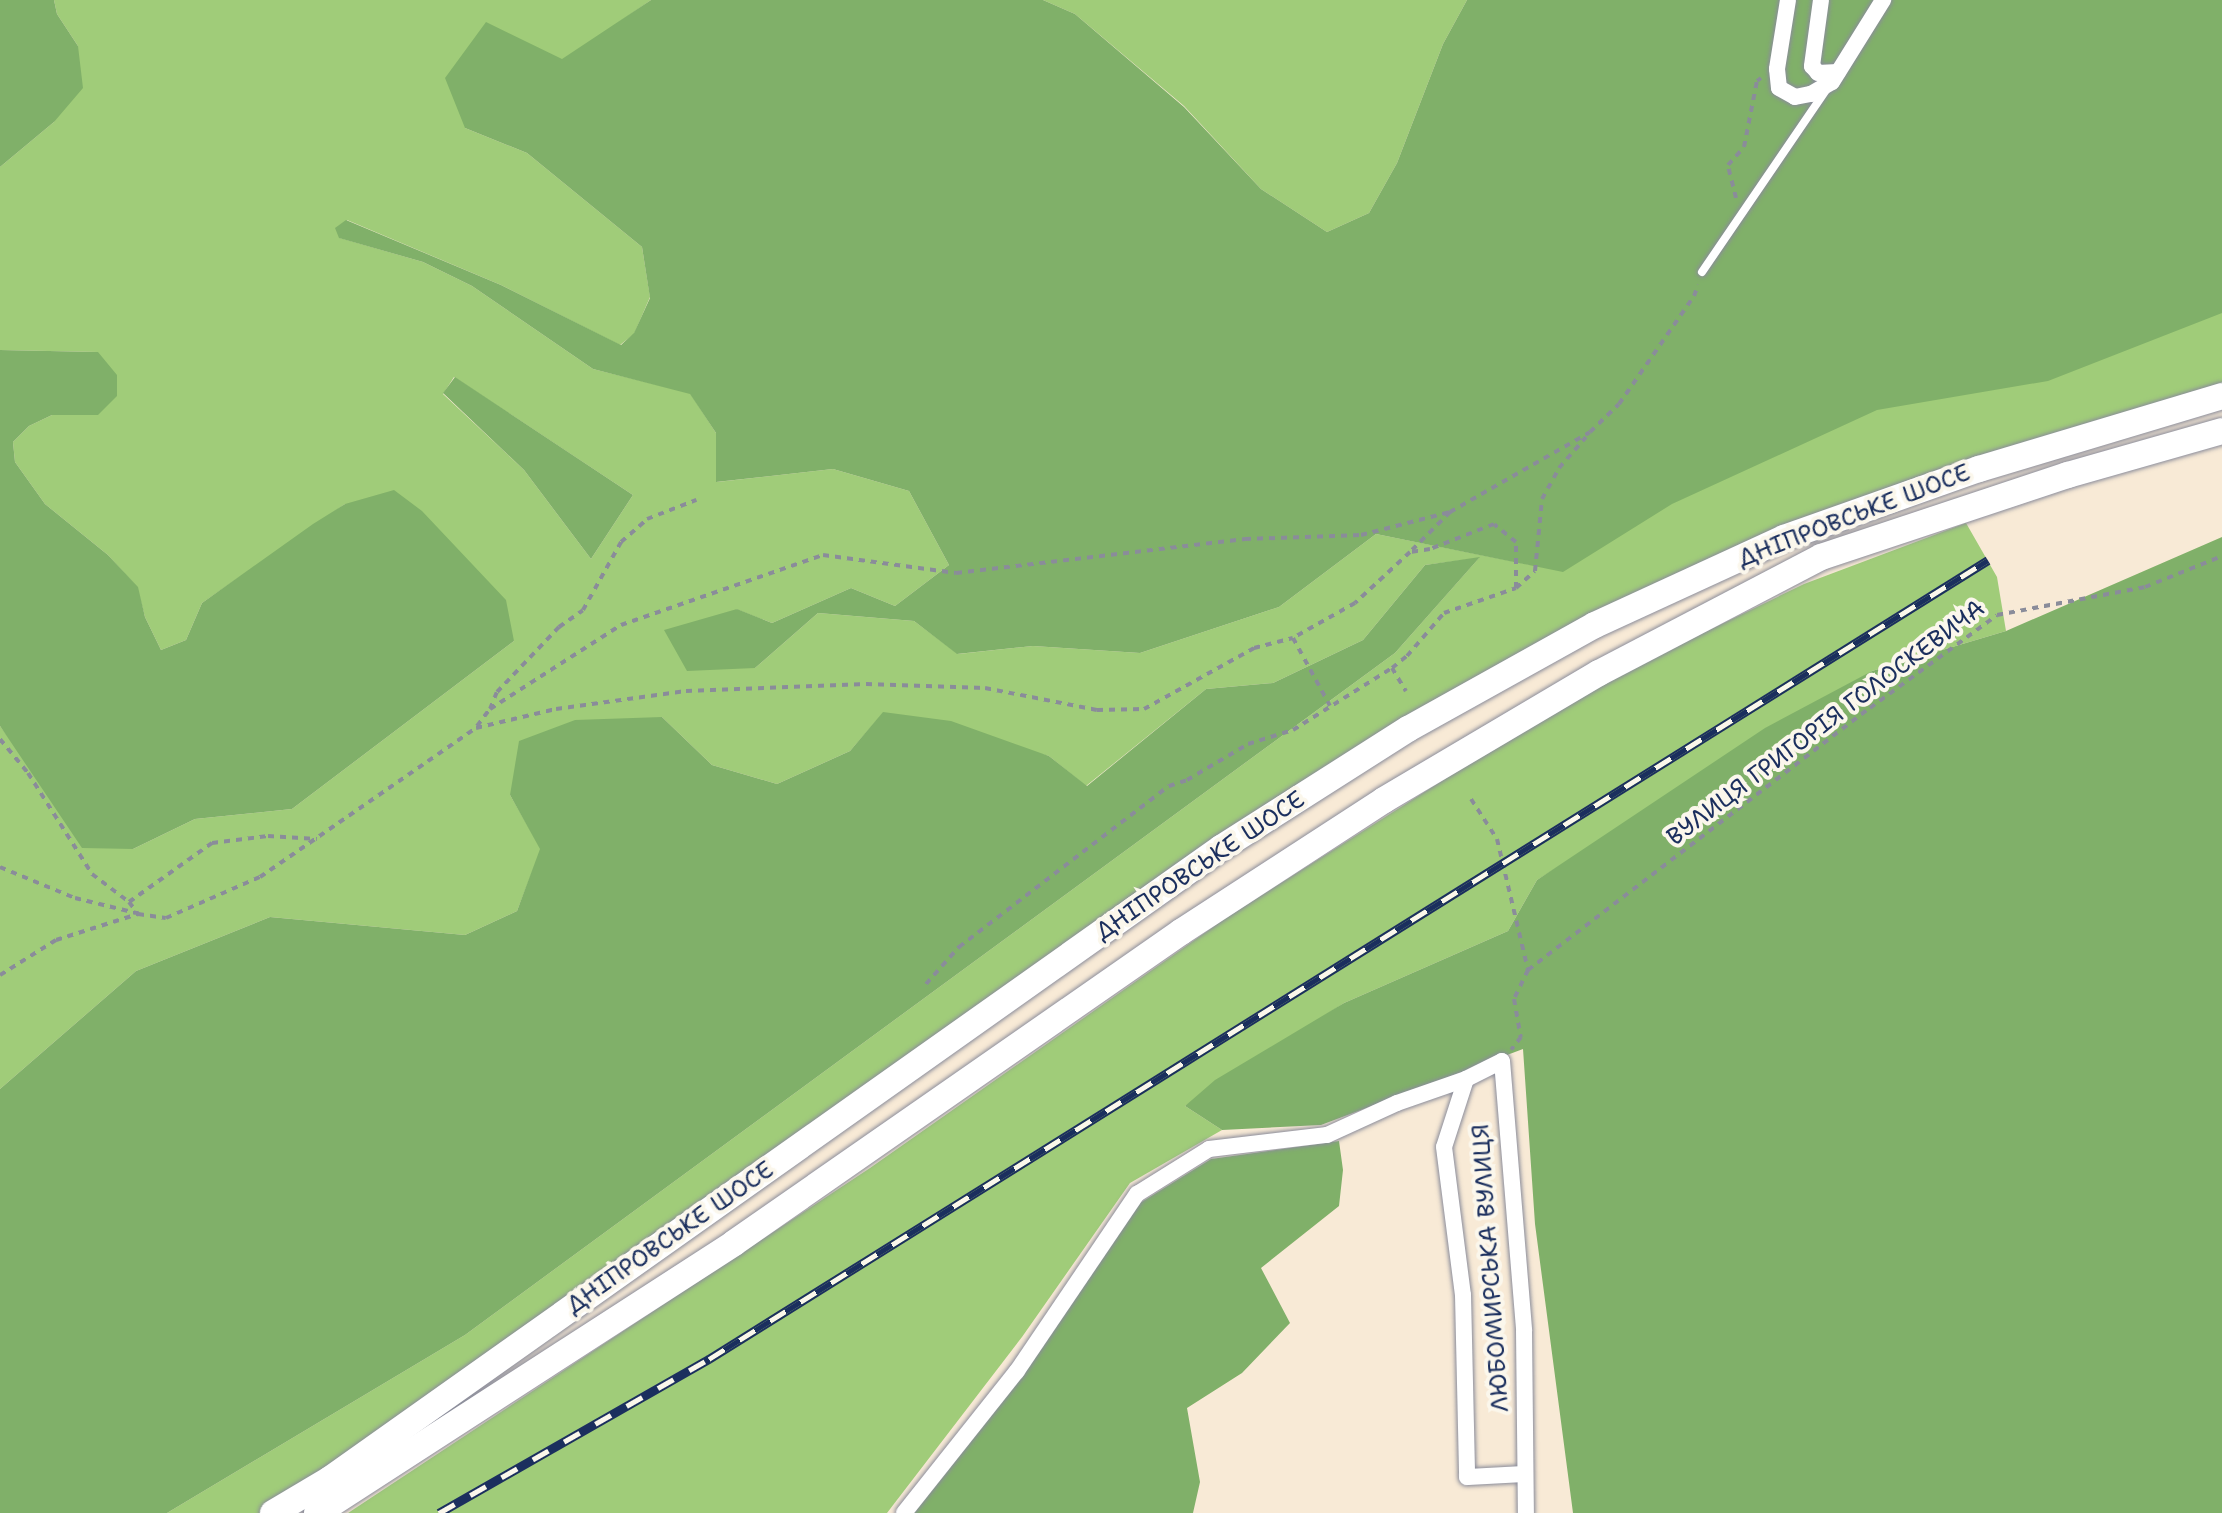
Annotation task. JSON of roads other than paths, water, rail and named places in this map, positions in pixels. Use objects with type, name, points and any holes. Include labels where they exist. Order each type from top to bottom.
[{"type":"main road","name":"ДНІПРОВСЬКЕ ШОСЕ","points":[[273,1513],[330,1479],[1221,848],[1408,729],[1595,625],[1784,538],[1979,469],[2222,396]]},
{"type":"main road","name":"ДНІПРОВСЬКЕ ШОСЕ","points":[[317,1513],[734,1243],[1232,899],[1384,800],[1599,673],[1821,557],[2068,475],[2222,431]]},
{"type":"street","points":[[1788,0],[1777,69],[1779,88],[1795,97],[1811,94],[1835,77],[1883,0]]},
{"type":"street","points":[[1821,0],[1812,66],[1818,73],[1835,77]]},
{"type":"street","name":"ЛЮБОМИРСЬКА ВУЛИЦЯ","points":[[1466,1079],[1502,1061],[1524,1331],[1526,1513]]},
{"type":"street","points":[[1466,1079],[1444,1147],[1463,1295],[1467,1477],[1525,1474]]},
{"type":"street","points":[[904,1513],[1017,1371],[1137,1194],[1209,1149],[1327,1135],[1397,1103],[1466,1079]]},
{"type":"lane","points":[[1702,272],[1835,77]]},
{"type":"railway","points":[[439,1513],[709,1359],[1988,560]]}]
